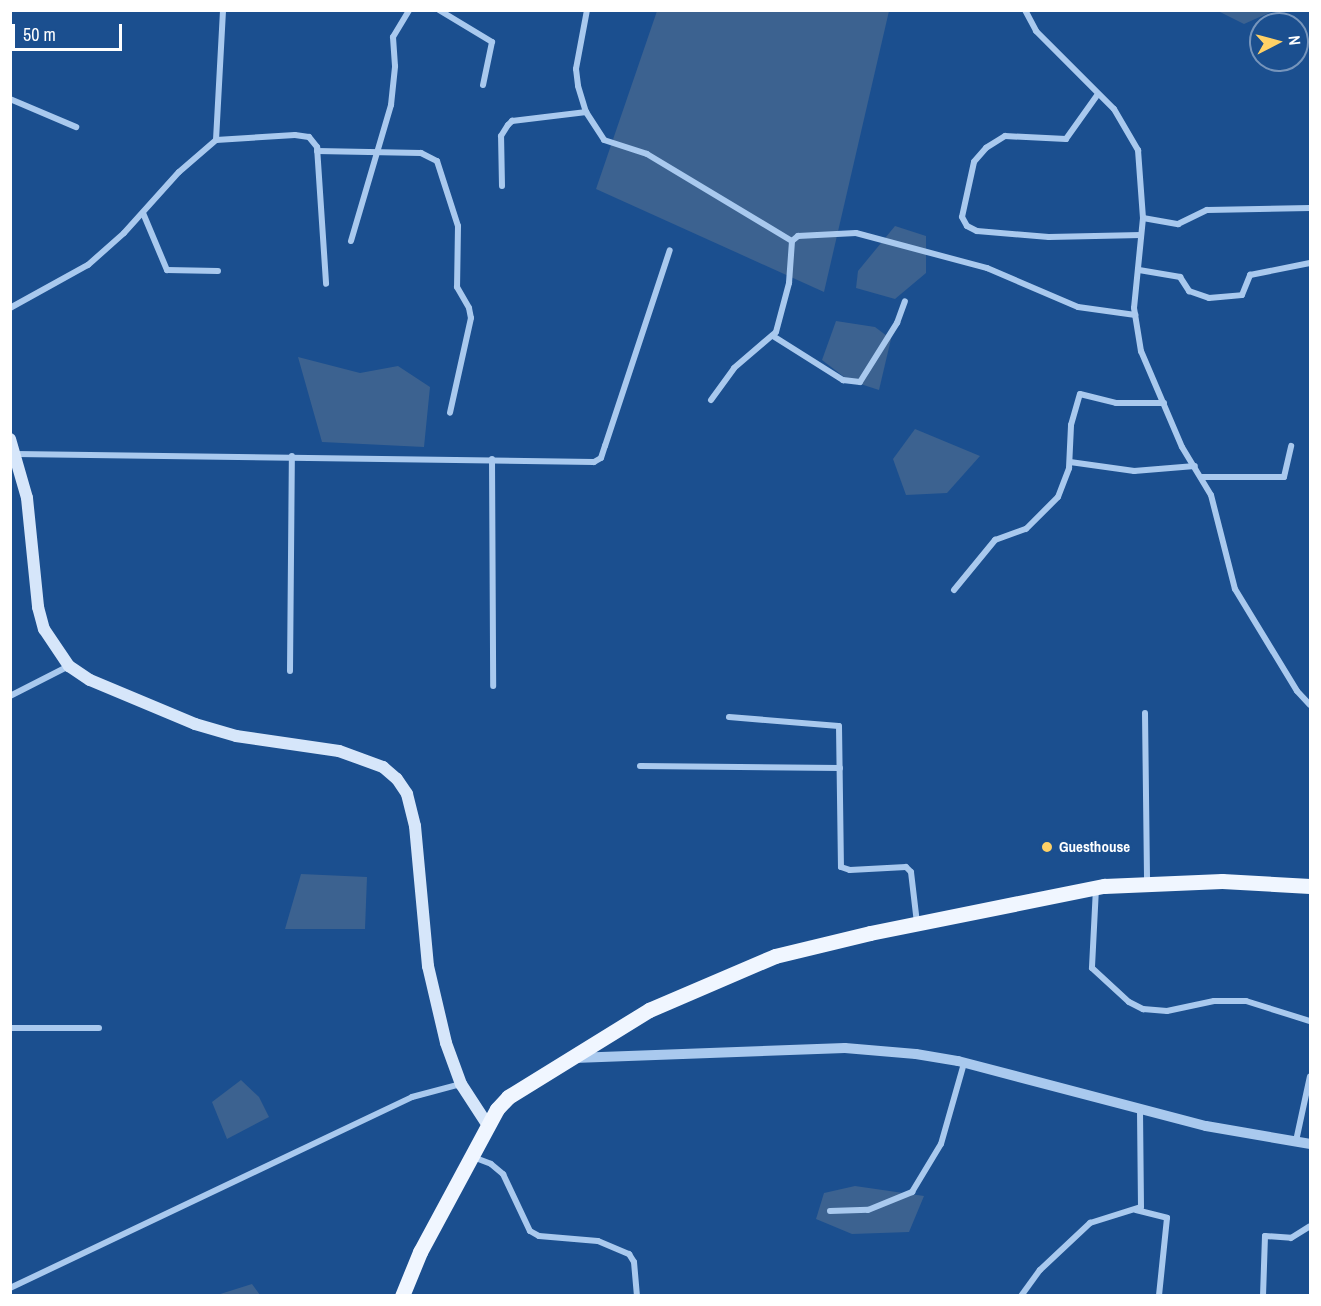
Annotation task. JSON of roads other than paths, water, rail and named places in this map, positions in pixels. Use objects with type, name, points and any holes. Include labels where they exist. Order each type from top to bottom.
[{"type":"main road","points":[[10,440],[16,454],[27,498],[38,608],[48,637],[69,666],[90,680],[195,724],[236,736],[339,751],[383,767],[397,779],[407,794],[415,826],[428,966],[436,1006],[461,1084],[487,1124]]},
{"type":"main road","points":[[402,1296],[420,1252],[472,1157],[487,1124],[508,1097],[649,1010],[737,971],[776,957],[917,924],[1096,888],[1222,880],[1311,886]]},
{"type":"street","points":[[216,140],[223,10]]},
{"type":"street","points":[[351,241],[378,153],[394,84],[393,37],[410,10]]},
{"type":"street","points":[[439,10],[492,42],[483,85]]},
{"type":"street","points":[[587,10],[576,69],[586,112],[604,140],[647,154],[792,241]]},
{"type":"street","points":[[1025,10],[1036,32],[1114,109],[1138,150],[1143,218],[1135,315],[1141,351],[1164,403],[1211,495],[1225,561],[1242,601],[1297,691],[1311,705]]},
{"type":"street","points":[[1098,94],[1066,139],[1005,136],[986,148],[974,162],[962,217],[966,226],[977,231],[1049,237],[1142,235]]},
{"type":"street","points":[[10,99],[76,127]]},
{"type":"street","points":[[502,186],[501,136],[512,121],[586,112]]},
{"type":"street","points":[[10,308],[88,265],[143,213],[179,172],[216,140],[295,135],[309,137],[317,151],[326,284]]},
{"type":"street","points":[[317,151],[432,155],[458,226],[455,279],[469,308],[471,326],[450,413]]},
{"type":"street","points":[[1143,218],[1178,224],[1207,210],[1311,208]]},
{"type":"street","points":[[143,213],[167,270],[218,271]]},
{"type":"street","points":[[711,400],[734,368],[773,336],[789,282],[792,241],[798,236],[856,233],[987,268],[1078,307],[1135,315]]},
{"type":"street","points":[[16,454],[292,456],[594,462],[601,458],[670,250]]},
{"type":"street","points":[[1139,270],[1180,278],[1189,291],[1209,298],[1242,295],[1250,275],[1311,263]]},
{"type":"street","points":[[773,336],[843,380],[860,382],[897,323],[905,301]]},
{"type":"street","points":[[954,590],[995,540],[1026,529],[1046,513],[1058,498],[1070,462],[1071,425],[1080,394],[1116,403],[1164,403]]},
{"type":"street","points":[[1202,477],[1284,477],[1291,446]]},
{"type":"street","points":[[290,671],[292,456]]},
{"type":"street","points":[[492,459],[494,686]]},
{"type":"street","points":[[1070,462],[1108,470],[1195,466]]},
{"type":"street","points":[[10,696],[69,666]]},
{"type":"street","points":[[1145,713],[1147,884]]},
{"type":"street","points":[[729,717],[835,723],[840,731],[841,867],[850,870],[906,867],[911,872],[917,924]]},
{"type":"street","points":[[640,766],[840,768]]},
{"type":"street","points":[[1096,888],[1092,968],[1129,1002],[1143,1009],[1167,1011],[1221,1000],[1246,1001],[1311,1021]]},
{"type":"street","points":[[10,1028],[99,1028]]},
{"type":"street","points":[[571,1058],[845,1048],[964,1063],[1140,1111],[1311,1144]]},
{"type":"street","points":[[830,1210],[868,1210],[912,1192],[941,1144],[964,1063]]},
{"type":"street","points":[[1296,1141],[1311,1076]]},
{"type":"street","points":[[10,1288],[412,1097],[461,1084]]},
{"type":"street","points":[[1136,1210],[1141,1199],[1140,1111]]},
{"type":"street","points":[[472,1157],[491,1164],[503,1174],[530,1231],[539,1236],[598,1241],[629,1254],[634,1262],[637,1296]]},
{"type":"street","points":[[1021,1296],[1040,1270],[1090,1223],[1136,1210],[1167,1218],[1159,1296]]},
{"type":"street","points":[[1263,1296],[1265,1236],[1291,1238],[1311,1226]]},
{"type":"water","points":[[657,11],[889,11],[824,292],[596,189]]},
{"type":"water","points":[[1218,11],[1273,11],[1249,12],[1249,22],[1244,24]]},
{"type":"water","points":[[895,226],[926,236],[926,273],[895,299],[856,288],[858,271]]},
{"type":"water","points":[[836,321],[875,327],[891,339],[879,390],[848,380],[822,360]]},
{"type":"water","points":[[298,357],[360,373],[398,366],[430,387],[424,447],[322,442]]},
{"type":"water","points":[[915,429],[980,456],[947,493],[906,495],[893,459]]},
{"type":"water","points":[[301,874],[367,877],[365,929],[285,929]]},
{"type":"water","points":[[241,1080],[259,1097],[269,1117],[227,1139],[212,1102]]},
{"type":"water","points":[[855,1186],[924,1196],[909,1232],[852,1234],[816,1219],[824,1193]]},
{"type":"water","points":[[252,1284],[260,1295],[217,1295]]},
{"type":"place","name":"Guesthouse","points":[[1047,847]]}]
